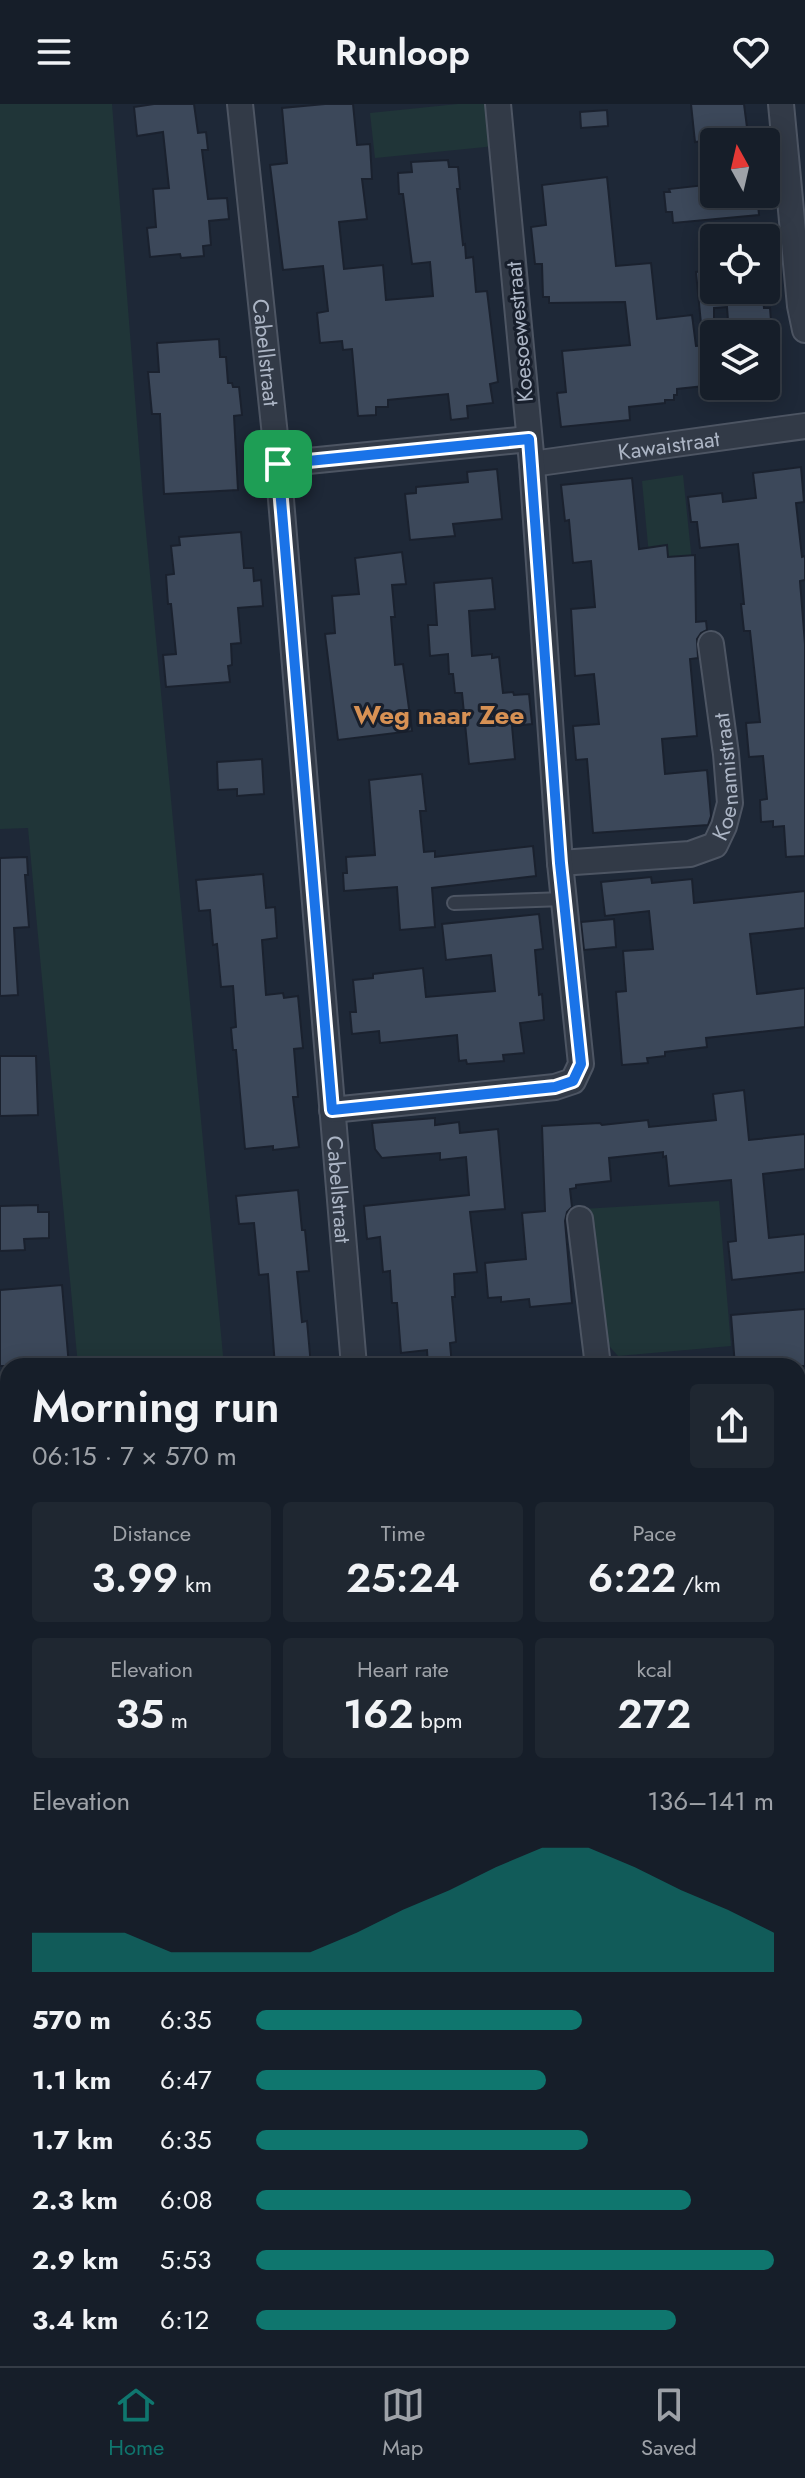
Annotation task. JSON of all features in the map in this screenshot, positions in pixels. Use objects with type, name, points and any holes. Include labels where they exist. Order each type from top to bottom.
[{"type":"street","name":"Cabellstraat","points":[[240,104],[278,464],[353,1358]]},
{"type":"street","name":"Koesoewestraat","points":[[332,1110],[555,1087],[573,1081],[581,1064],[560,863],[532,464],[498,104]]},
{"type":"street","points":[[781,104],[800,306],[805,330]]},
{"type":"street","name":"Kawaistraat","points":[[532,464],[805,426]]},
{"type":"street","points":[[278,464],[529,439]]},
{"type":"street","name":"Koenamistraat","points":[[560,863],[690,854],[715,845],[730,803],[711,644]]},
{"type":"street","points":[[580,1219],[597,1358]]},
{"type":"lane","points":[[454,903],[564,899]]},
{"type":"green space","points":[[0,104],[112,104],[143,500],[223,1358],[77,1358],[28,828],[0,829]]},
{"type":"green space","points":[[458,104],[491,104],[495,146],[375,158],[370,113]]},
{"type":"green space","points":[[683,475],[692,562],[650,566],[642,481]]},
{"type":"green space","points":[[719,1201],[731,1346],[618,1356],[598,1333],[582,1209]]},
{"type":"building","points":[[194,104],[198,133],[206,132],[208,150],[202,150],[208,199],[227,198],[229,219],[209,221],[211,245],[203,246],[204,256],[181,258],[180,254],[150,257],[147,228],[156,227],[153,189],[169,188],[163,132],[137,136],[134,107]]},
{"type":"building","points":[[353,104],[357,145],[370,144],[372,179],[362,179],[367,219],[339,222],[344,269],[383,265],[386,300],[433,296],[430,262],[412,264],[398,173],[412,172],[411,162],[448,160],[449,167],[458,167],[460,189],[457,189],[463,245],[466,258],[473,257],[476,292],[487,291],[498,382],[490,384],[493,403],[467,406],[468,418],[451,420],[448,394],[388,400],[388,407],[376,407],[376,415],[358,416],[352,349],[343,350],[342,341],[320,343],[317,313],[328,311],[323,266],[283,270],[270,165],[287,163],[282,108]]},
{"type":"building","points":[[691,104],[744,104],[747,128],[700,128],[700,141],[695,142]]},
{"type":"building","points":[[607,110],[608,126],[581,128],[580,112]]},
{"type":"building","points":[[607,177],[616,266],[651,263],[657,319],[692,315],[696,346],[700,346],[700,387],[677,389],[674,400],[665,400],[665,403],[629,407],[630,420],[561,427],[557,393],[566,392],[562,351],[630,345],[625,302],[549,303],[549,297],[543,297],[542,264],[535,264],[531,227],[546,225],[542,185]]},
{"type":"building","points":[[700,186],[700,208],[758,208],[759,215],[673,223],[672,212],[666,212],[664,192],[670,192],[669,189]]},
{"type":"building","points":[[696,272],[700,272],[700,304],[764,304],[764,308],[770,308],[771,320],[728,320],[727,307],[714,308],[714,320],[701,320]]},
{"type":"building","points":[[219,339],[220,357],[226,357],[228,383],[239,387],[242,415],[234,416],[238,490],[164,494],[160,414],[152,414],[148,372],[159,372],[157,343]]},
{"type":"building","points":[[801,467],[804,502],[796,503],[802,557],[805,556],[805,580],[800,581],[805,644],[805,856],[786,857],[784,826],[773,827],[773,821],[761,822],[760,800],[767,799],[763,756],[749,757],[746,723],[760,722],[750,631],[744,631],[738,544],[700,548],[697,522],[691,522],[688,497],[722,493],[723,502],[756,498],[753,473]]},
{"type":"building","points":[[497,469],[502,519],[453,524],[455,536],[410,540],[405,494],[416,493],[416,487],[468,482],[467,472]]},
{"type":"building","points":[[632,478],[639,549],[667,545],[668,557],[695,555],[696,622],[706,621],[707,630],[697,639],[698,658],[690,659],[697,736],[662,739],[665,774],[707,770],[711,816],[708,825],[593,833],[587,759],[576,760],[573,726],[599,724],[594,674],[575,676],[571,609],[595,607],[591,561],[573,563],[569,520],[565,521],[561,485]]},
{"type":"building","points":[[241,532],[244,568],[253,568],[254,581],[261,580],[263,606],[238,608],[241,643],[231,644],[232,665],[228,666],[230,682],[166,687],[163,655],[176,654],[166,575],[174,574],[171,546],[180,545],[179,537]]},
{"type":"building","points":[[402,552],[406,584],[392,585],[395,617],[391,617],[395,665],[403,664],[412,731],[338,740],[325,634],[335,633],[332,596],[359,594],[355,558]]},
{"type":"building","points":[[492,578],[495,609],[469,611],[472,656],[492,654],[492,658],[499,657],[503,693],[529,694],[532,724],[512,726],[515,759],[469,764],[462,693],[455,693],[453,674],[449,674],[448,654],[430,656],[428,625],[437,625],[434,583]]},
{"type":"building","points":[[262,759],[264,794],[237,796],[237,789],[218,790],[217,762]]},
{"type":"building","points":[[422,774],[426,811],[420,811],[424,852],[435,851],[435,857],[533,846],[536,876],[432,888],[435,927],[400,930],[397,887],[344,891],[343,873],[347,873],[346,857],[375,855],[369,780]]},
{"type":"building","points":[[27,857],[28,875],[25,875],[29,927],[14,928],[18,995],[0,996],[0,858]]},
{"type":"building","points":[[263,874],[266,908],[275,907],[277,938],[262,940],[266,995],[283,993],[284,998],[298,996],[303,1048],[294,1049],[298,1097],[293,1097],[299,1147],[273,1150],[273,1146],[245,1149],[236,1050],[233,1050],[231,1028],[236,1027],[233,986],[221,987],[210,910],[199,911],[196,880]]},
{"type":"building","points":[[651,877],[652,883],[692,879],[694,903],[805,891],[805,928],[750,934],[757,994],[805,988],[805,1027],[706,1038],[707,1047],[665,1052],[665,1056],[647,1058],[648,1063],[622,1065],[616,992],[626,991],[623,951],[653,949],[649,911],[605,916],[601,882]]},
{"type":"building","points":[[539,914],[543,949],[535,950],[544,1020],[520,1023],[524,1053],[503,1055],[504,1061],[467,1064],[466,1060],[459,1061],[457,1035],[380,1043],[379,1031],[352,1034],[350,1012],[356,1012],[353,980],[373,978],[373,974],[423,968],[426,997],[495,991],[491,955],[446,960],[442,924]]},
{"type":"building","points":[[614,919],[616,947],[584,950],[581,922]]},
{"type":"building","points":[[0,1056],[36,1056],[38,1115],[0,1116]]},
{"type":"building","points":[[744,1090],[749,1140],[805,1134],[805,1169],[763,1174],[769,1238],[805,1234],[805,1272],[732,1280],[728,1242],[736,1241],[731,1180],[669,1186],[663,1152],[609,1158],[611,1181],[576,1185],[576,1188],[570,1189],[572,1207],[565,1221],[572,1303],[530,1307],[529,1299],[501,1302],[501,1297],[488,1298],[485,1263],[526,1259],[522,1213],[545,1211],[542,1126],[648,1120],[649,1127],[716,1120],[713,1094]]},
{"type":"building","points":[[435,1118],[435,1125],[459,1122],[460,1133],[498,1129],[505,1209],[470,1212],[477,1272],[454,1274],[455,1297],[452,1297],[456,1342],[450,1343],[451,1358],[428,1358],[427,1350],[401,1353],[397,1303],[392,1303],[390,1271],[383,1272],[380,1237],[367,1239],[364,1206],[469,1195],[466,1157],[440,1160],[440,1153],[382,1158],[375,1149],[372,1123]]},
{"type":"building","points":[[298,1190],[309,1271],[297,1272],[302,1322],[307,1321],[310,1358],[274,1358],[268,1274],[259,1275],[254,1223],[239,1224],[236,1196]]},
{"type":"building","points":[[38,1205],[38,1212],[49,1212],[49,1238],[24,1239],[25,1250],[0,1251],[0,1206]]},
{"type":"building","points":[[62,1285],[68,1358],[0,1358],[0,1290]]},
{"type":"building","points":[[805,1309],[805,1358],[734,1358],[731,1315]]},
{"type":"district","name":"Weg naar Zee","points":[[439,715]]},
{"type":"route","points":[[529,439],[560,863],[581,1064],[573,1081],[555,1087],[332,1110],[278,464],[529,439]]}]
